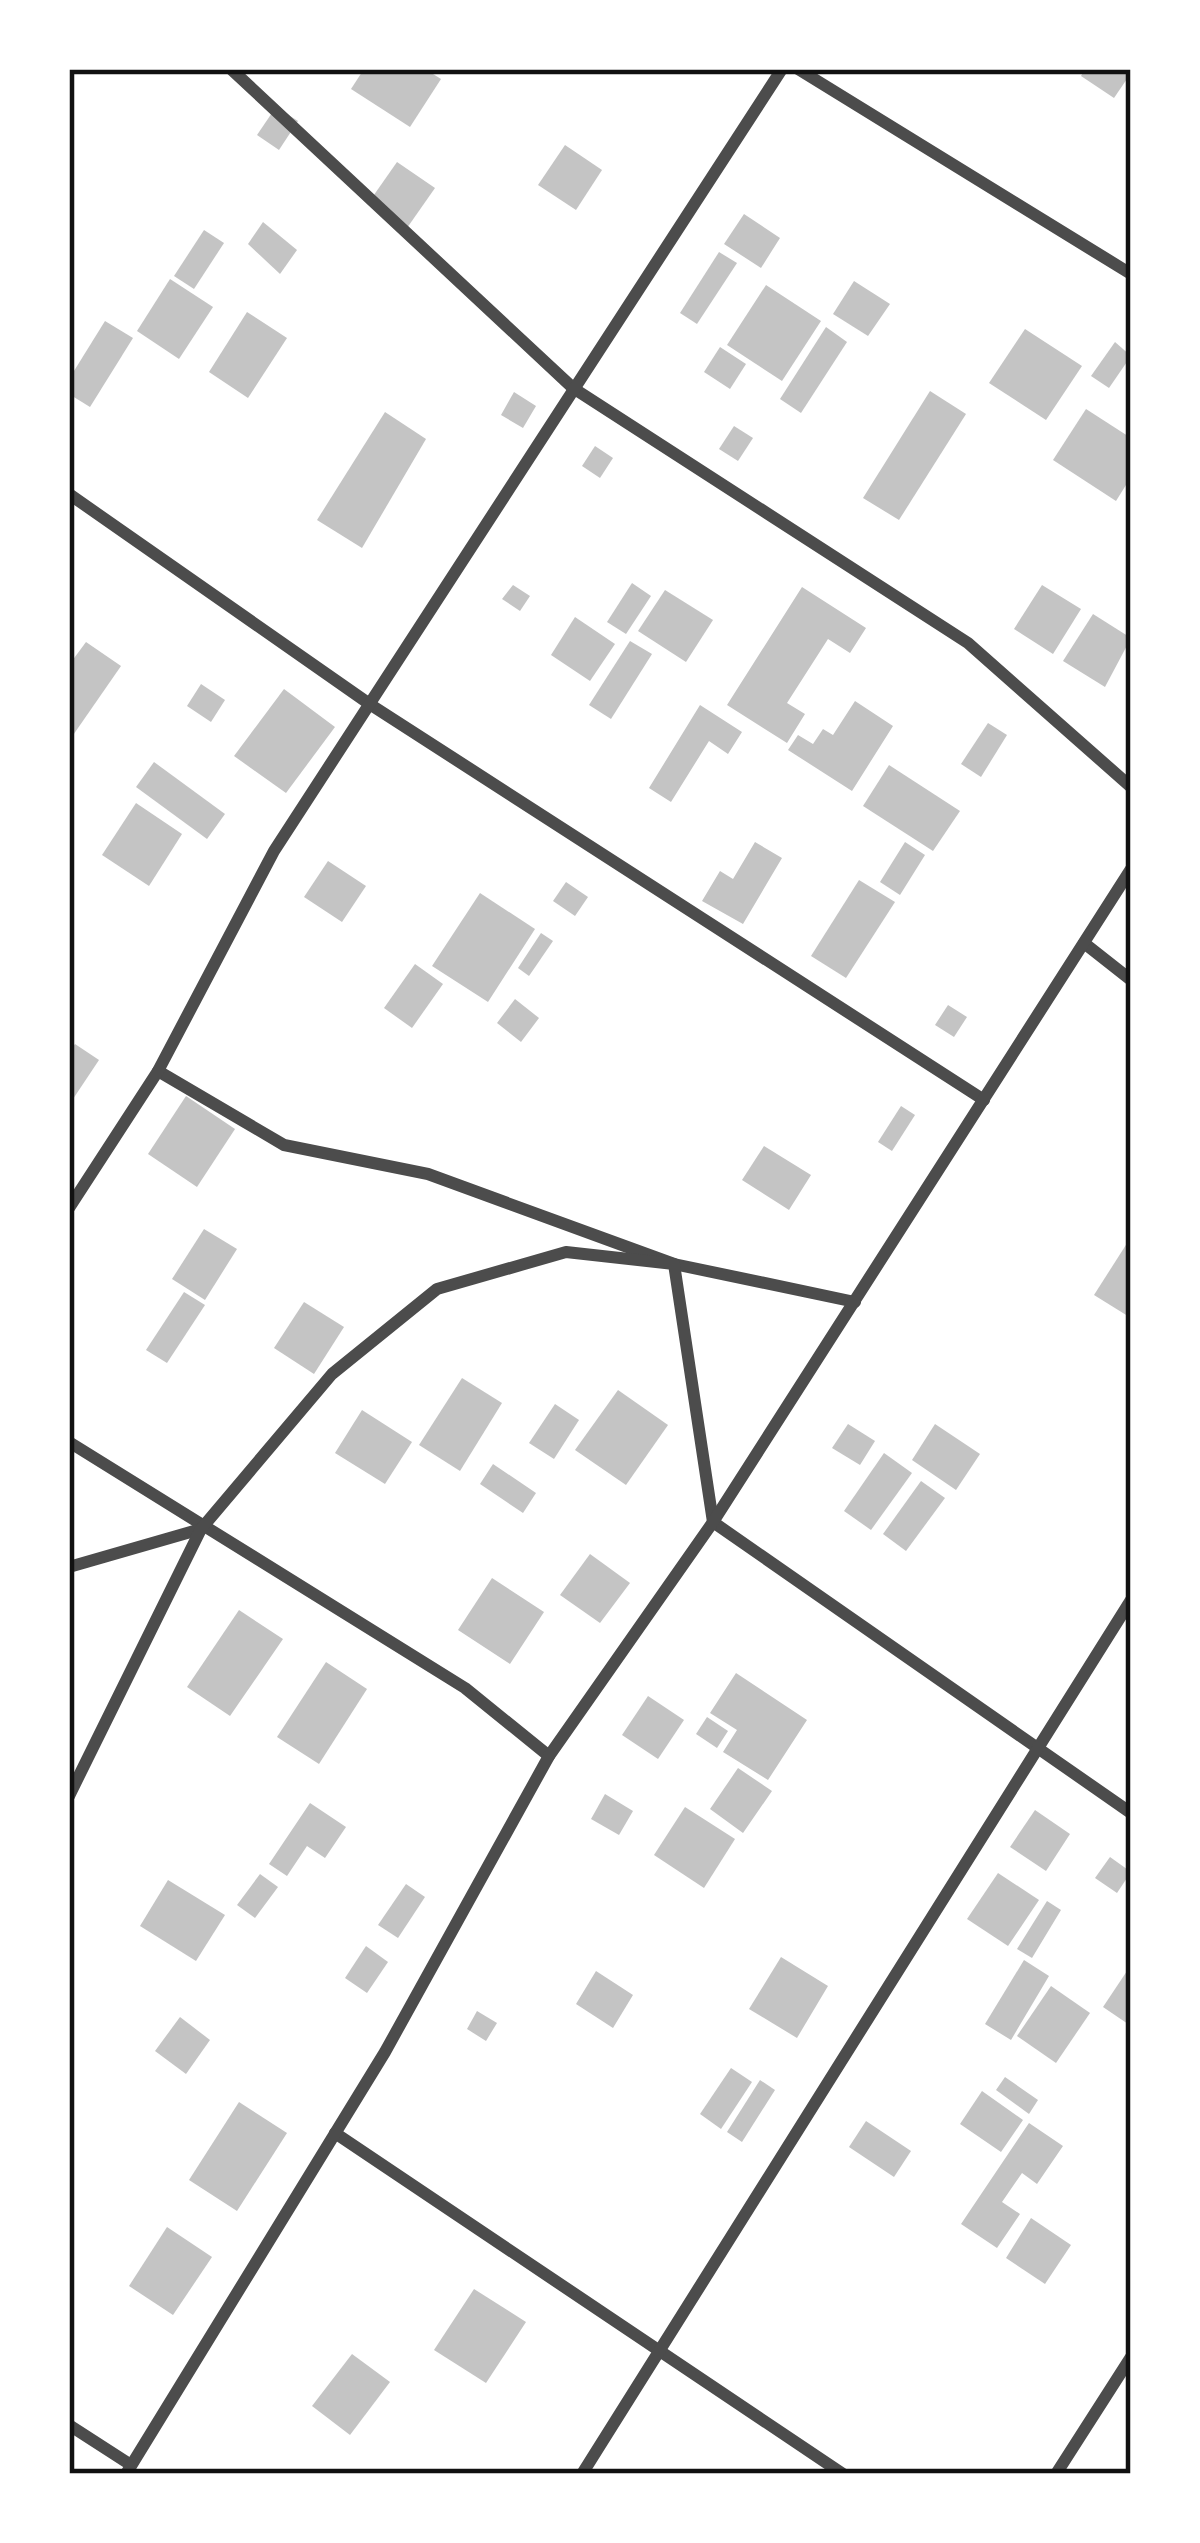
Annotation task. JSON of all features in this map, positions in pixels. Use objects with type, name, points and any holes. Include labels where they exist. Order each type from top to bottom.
[{"type":"street","points":[[230,69],[573,388],[968,644],[1131,787]]},
{"type":"street","points":[[69,1208],[158,1071],[274,851],[782,69]]},
{"type":"street","points":[[798,69],[1131,274]]},
{"type":"street","points":[[69,494],[371,705],[984,1100]]},
{"type":"street","points":[[69,2425],[128,2470],[335,2133],[549,1756],[713,1522],[1131,869]]},
{"type":"street","points":[[1084,943],[1131,980]]},
{"type":"street","points":[[158,1071],[284,1145],[428,1174],[674,1264]]},
{"type":"street","points":[[69,1796],[201,1528],[332,1374],[436,1289],[566,1252],[674,1264],[855,1301]]},
{"type":"street","points":[[674,1264],[713,1522],[1131,1813]]},
{"type":"street","points":[[69,1442],[465,1688],[549,1756]]},
{"type":"street","points":[[69,1567],[201,1528]]},
{"type":"street","points":[[582,2474],[1131,1600]]},
{"type":"street","points":[[335,2133],[843,2474]]},
{"type":"street","points":[[1056,2474],[1131,2357]]},
{"type":"building","points":[[364,69],[425,69],[441,79],[410,127],[351,89]]},
{"type":"building","points":[[1085,69],[1131,69],[1131,73],[1114,98],[1081,76]]},
{"type":"building","points":[[276,107],[298,121],[279,150],[257,135]]},
{"type":"building","points":[[565,145],[602,170],[576,210],[538,185]]},
{"type":"building","points":[[397,162],[435,188],[407,228],[369,202]]},
{"type":"building","points":[[744,214],[780,238],[761,268],[724,244]]},
{"type":"building","points":[[263,222],[297,250],[280,274],[248,244]]},
{"type":"building","points":[[204,230],[224,243],[194,289],[174,276]]},
{"type":"building","points":[[719,252],[737,263],[697,324],[680,313]]},
{"type":"building","points":[[170,279],[213,307],[179,359],[137,331]]},
{"type":"building","points":[[854,281],[890,304],[868,336],[833,314]]},
{"type":"building","points":[[766,285],[821,321],[782,381],[727,345]]},
{"type":"building","points":[[247,312],[287,338],[248,398],[209,372]]},
{"type":"building","points":[[105,321],[133,338],[90,407],[69,394],[69,379]]},
{"type":"building","points":[[826,327],[847,342],[801,413],[780,399]]},
{"type":"building","points":[[1025,329],[1082,366],[1046,420],[989,383]]},
{"type":"building","points":[[1115,342],[1131,356],[1109,388],[1091,376]]},
{"type":"building","points":[[720,347],[746,364],[730,389],[704,372]]},
{"type":"building","points":[[930,391],[966,414],[899,520],[863,498]]},
{"type":"building","points":[[514,392],[536,406],[523,428],[501,415]]},
{"type":"building","points":[[1086,409],[1131,438],[1131,477],[1116,501],[1053,460]]},
{"type":"building","points":[[385,412],[426,439],[362,548],[317,520]]},
{"type":"building","points":[[734,426],[753,438],[738,461],[719,449]]},
{"type":"building","points":[[595,446],[613,458],[600,478],[582,466]]},
{"type":"building","points":[[632,583],[651,596],[626,634],[607,622]]},
{"type":"building","points":[[513,585],[530,596],[520,611],[502,599]]},
{"type":"building","points":[[1042,585],[1081,609],[1053,654],[1014,629]]},
{"type":"building","points":[[802,587],[866,628],[850,653],[828,639],[787,703],[805,714],[787,743],[727,705]]},
{"type":"building","points":[[665,590],[713,620],[686,662],[638,631]]},
{"type":"building","points":[[1093,614],[1131,638],[1105,687],[1063,661]]},
{"type":"building","points":[[575,617],[615,644],[590,681],[551,655]]},
{"type":"building","points":[[630,641],[652,654],[611,719],[589,705]]},
{"type":"building","points":[[86,642],[121,666],[69,741],[69,665]]},
{"type":"building","points":[[201,684],[225,700],[211,722],[187,706]]},
{"type":"building","points":[[284,689],[335,727],[286,793],[234,756]]},
{"type":"building","points":[[855,701],[893,726],[852,791],[788,750],[798,735],[813,744],[823,729],[833,735]]},
{"type":"building","points":[[700,705],[742,732],[728,754],[709,741],[671,802],[649,788]]},
{"type":"building","points":[[988,723],[1007,735],[981,777],[961,764]]},
{"type":"building","points":[[154,762],[225,814],[207,839],[136,787]]},
{"type":"building","points":[[889,765],[960,811],[933,851],[863,806]]},
{"type":"building","points":[[136,803],[182,834],[149,886],[102,855]]},
{"type":"building","points":[[755,842],[782,858],[743,924],[702,901],[720,871],[733,879]]},
{"type":"building","points":[[905,842],[925,855],[900,895],[880,882]]},
{"type":"building","points":[[328,861],[366,886],[342,922],[304,897]]},
{"type":"building","points":[[859,880],[895,902],[846,978],[811,956]]},
{"type":"building","points":[[566,882],[588,897],[575,916],[553,901]]},
{"type":"building","points":[[480,893],[535,929],[488,1002],[432,966]]},
{"type":"building","points":[[541,933],[553,941],[529,976],[518,968]]},
{"type":"building","points":[[415,964],[443,984],[412,1028],[384,1008]]},
{"type":"building","points":[[515,999],[539,1018],[521,1042],[497,1023]]},
{"type":"building","points":[[948,1005],[967,1017],[954,1037],[935,1025]]},
{"type":"building","points":[[75,1044],[99,1060],[69,1105],[69,1053]]},
{"type":"building","points":[[186,1096],[235,1129],[197,1187],[148,1154]]},
{"type":"building","points":[[901,1106],[915,1115],[892,1151],[878,1142]]},
{"type":"building","points":[[764,1146],[811,1175],[789,1210],[742,1180]]},
{"type":"building","points":[[204,1229],[237,1249],[205,1300],[172,1279]]},
{"type":"building","points":[[1131,1237],[1131,1318],[1094,1295]]},
{"type":"building","points":[[184,1292],[205,1305],[167,1363],[146,1350]]},
{"type":"building","points":[[304,1302],[344,1327],[314,1374],[274,1348]]},
{"type":"building","points":[[462,1378],[502,1403],[460,1471],[419,1445]]},
{"type":"building","points":[[618,1390],[668,1425],[626,1485],[575,1450]]},
{"type":"building","points":[[555,1404],[579,1420],[554,1459],[529,1443]]},
{"type":"building","points":[[362,1410],[412,1442],[385,1484],[335,1453]]},
{"type":"building","points":[[848,1424],[875,1441],[860,1465],[832,1448]]},
{"type":"building","points":[[935,1424],[980,1454],[956,1490],[912,1460]]},
{"type":"building","points":[[884,1453],[912,1473],[871,1530],[844,1511]]},
{"type":"building","points":[[493,1464],[536,1493],[523,1513],[480,1484]]},
{"type":"building","points":[[921,1481],[945,1498],[906,1551],[883,1534]]},
{"type":"building","points":[[590,1554],[630,1583],[600,1623],[560,1595]]},
{"type":"building","points":[[492,1578],[544,1612],[510,1664],[458,1630]]},
{"type":"building","points":[[239,1610],[283,1639],[230,1716],[187,1687]]},
{"type":"building","points":[[326,1662],[367,1689],[319,1764],[277,1737]]},
{"type":"building","points":[[736,1673],[807,1720],[768,1780],[723,1752],[737,1730],[710,1713]]},
{"type":"building","points":[[648,1696],[684,1720],[658,1759],[622,1735]]},
{"type":"building","points":[[707,1717],[728,1731],[717,1748],[696,1734]]},
{"type":"building","points":[[738,1768],[772,1791],[743,1833],[710,1809]]},
{"type":"building","points":[[605,1794],[633,1811],[619,1835],[591,1819]]},
{"type":"building","points":[[310,1803],[346,1827],[325,1858],[307,1846],[287,1876],[269,1864]]},
{"type":"building","points":[[685,1807],[735,1839],[704,1888],[654,1855]]},
{"type":"building","points":[[1035,1810],[1070,1834],[1046,1871],[1010,1847]]},
{"type":"building","points":[[1110,1857],[1131,1872],[1117,1893],[1095,1878]]},
{"type":"building","points":[[998,1873],[1039,1900],[1008,1946],[967,1919]]},
{"type":"building","points":[[260,1874],[278,1887],[255,1918],[237,1905]]},
{"type":"building","points":[[168,1880],[225,1915],[196,1961],[140,1926]]},
{"type":"building","points":[[406,1884],[425,1897],[398,1938],[378,1925]]},
{"type":"building","points":[[1047,1901],[1061,1910],[1032,1958],[1017,1949]]},
{"type":"building","points":[[366,1946],[388,1962],[367,1993],[345,1978]]},
{"type":"building","points":[[781,1957],[828,1986],[797,2038],[749,2009]]},
{"type":"building","points":[[1024,1960],[1049,1976],[1011,2040],[985,2024]]},
{"type":"building","points":[[1131,1965],[1131,2026],[1103,2007]]},
{"type":"building","points":[[596,1971],[633,1995],[613,2028],[576,2004]]},
{"type":"building","points":[[1051,1986],[1090,2013],[1056,2063],[1017,2036]]},
{"type":"building","points":[[477,2011],[497,2023],[486,2041],[467,2029]]},
{"type":"building","points":[[180,2017],[210,2040],[186,2074],[155,2051]]},
{"type":"building","points":[[731,2068],[752,2082],[721,2129],[700,2114]]},
{"type":"building","points":[[1005,2077],[1038,2100],[1029,2114],[996,2090]]},
{"type":"building","points":[[760,2080],[775,2090],[742,2142],[727,2132]]},
{"type":"building","points":[[982,2091],[1023,2120],[1001,2152],[960,2124]]},
{"type":"building","points":[[239,2102],[287,2133],[237,2211],[189,2180]]},
{"type":"building","points":[[866,2121],[911,2151],[894,2177],[849,2147]]},
{"type":"building","points":[[1029,2123],[1063,2146],[1037,2184],[1022,2173],[1002,2202],[1020,2214],[997,2248],[961,2224]]},
{"type":"building","points":[[1031,2218],[1071,2245],[1045,2284],[1006,2258]]},
{"type":"building","points":[[167,2227],[212,2257],[173,2315],[129,2286]]},
{"type":"building","points":[[474,2289],[526,2322],[486,2383],[434,2350]]},
{"type":"building","points":[[352,2354],[390,2382],[350,2435],[312,2406]]}]
